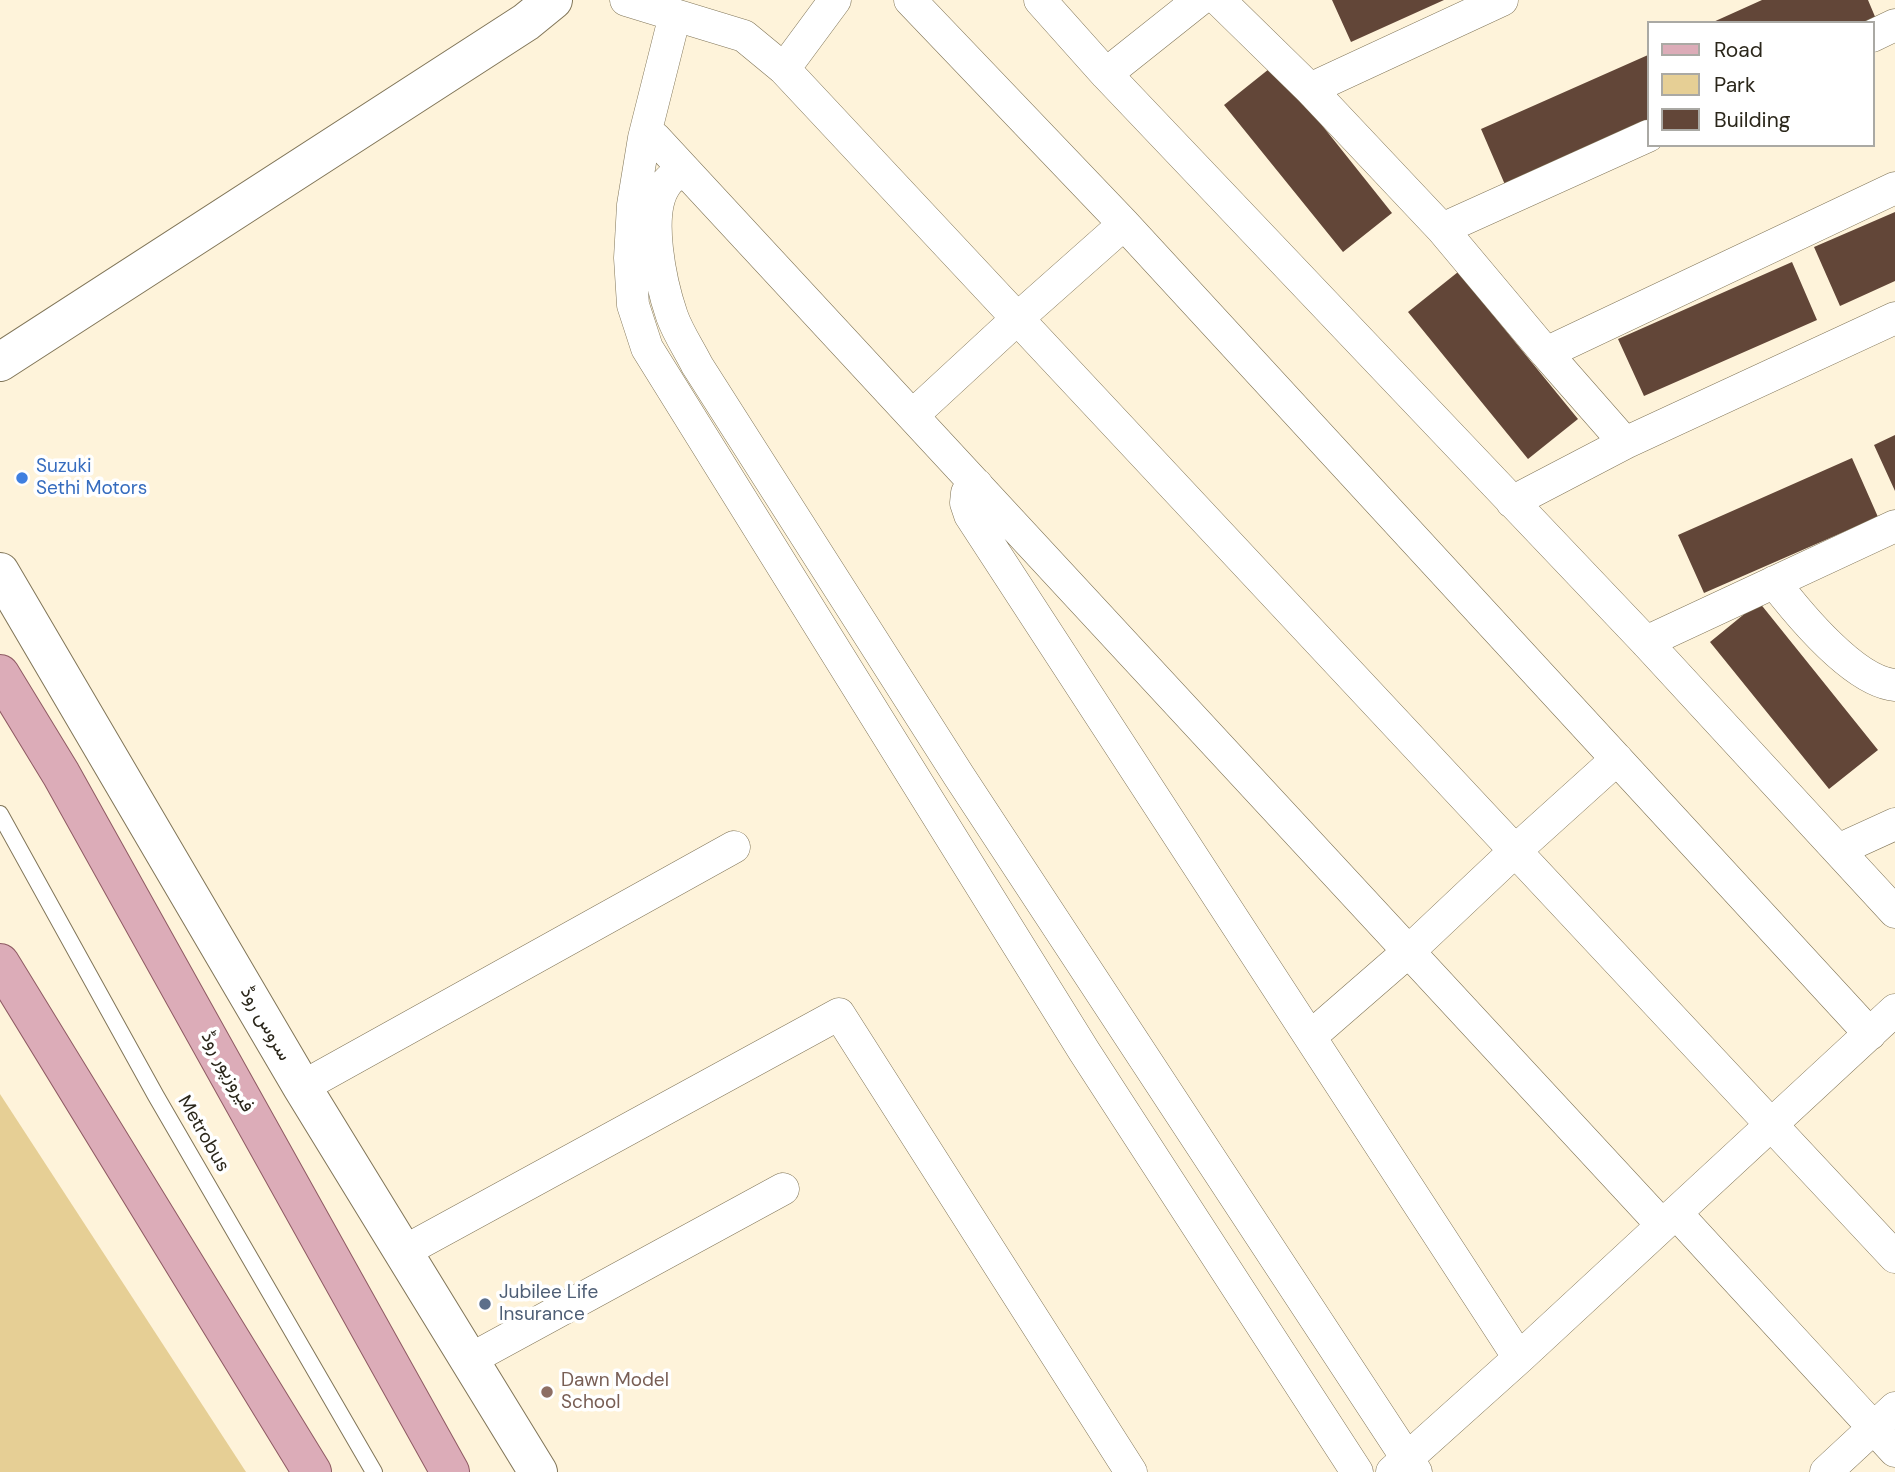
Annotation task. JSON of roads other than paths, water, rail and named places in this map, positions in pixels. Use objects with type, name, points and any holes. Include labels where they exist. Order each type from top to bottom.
[{"type":"main road","name":"فیروزپور روڈ","points":[[0,674],[61,774],[450,1472]]},
{"type":"main road","points":[[0,963],[312,1472]]},
{"type":"street","points":[[0,362],[526,22],[553,0]]},
{"type":"street","points":[[626,0],[744,36],[784,69],[1895,1257]]},
{"type":"street","points":[[784,69],[835,0]]},
{"type":"street","points":[[910,0],[1124,224],[1870,1034]]},
{"type":"street","points":[[1040,0],[1106,74],[1646,642],[1895,912]]},
{"type":"street","points":[[1106,74],[1199,0]]},
{"type":"street","points":[[1219,0],[1310,89],[1443,229],[1625,443]]},
{"type":"street","points":[[1310,89],[1502,0]]},
{"type":"street","points":[[675,15],[644,138],[633,205],[630,258],[633,305],[647,348],[1084,1051],[1357,1472]]},
{"type":"street","points":[[1874,35],[1895,26]]},
{"type":"street","points":[[1443,229],[1646,137]]},
{"type":"street","points":[[644,138],[654,138],[1409,951],[1669,1219],[1884,1418],[1895,1451]]},
{"type":"street","points":[[682,169],[666,183],[660,196],[655,228],[658,266],[673,317],[697,365],[1405,1468],[1519,1358],[1895,1010]]},
{"type":"street","points":[[1546,353],[1895,188]]},
{"type":"street","points":[[913,415],[1124,224]]},
{"type":"street","points":[[1512,502],[1625,443],[1895,318]]},
{"type":"street","points":[[977,485],[967,493],[966,503],[970,515],[1519,1358]]},
{"type":"street","points":[[1646,642],[1895,526]]},
{"type":"street","name":"سروس روڈ","points":[[0,572],[302,1087],[538,1472]]},
{"type":"street","points":[[1774,582],[1822,640],[1862,671],[1895,685]]},
{"type":"street","points":[[1310,1037],[1409,951],[1617,759]]},
{"type":"street","points":[[1838,850],[1895,824]]},
{"type":"street","points":[[302,1087],[734,847]]},
{"type":"street","points":[[403,1252],[839,1014],[1131,1472]]},
{"type":"street","points":[[469,1360],[783,1189]]},
{"type":"street","points":[[1826,1472],[1884,1418]]},
{"type":"lane","name":"Metrobus","points":[[0,814],[156,1096],[374,1472]]},
{"type":"place","name":"Suzuki Sethi Motors","points":[[22,478]]},
{"type":"place","name":"Jubilee Life Insurance","points":[[485,1304]]},
{"type":"place","name":"Dawn Model School","points":[[547,1392]]}]
